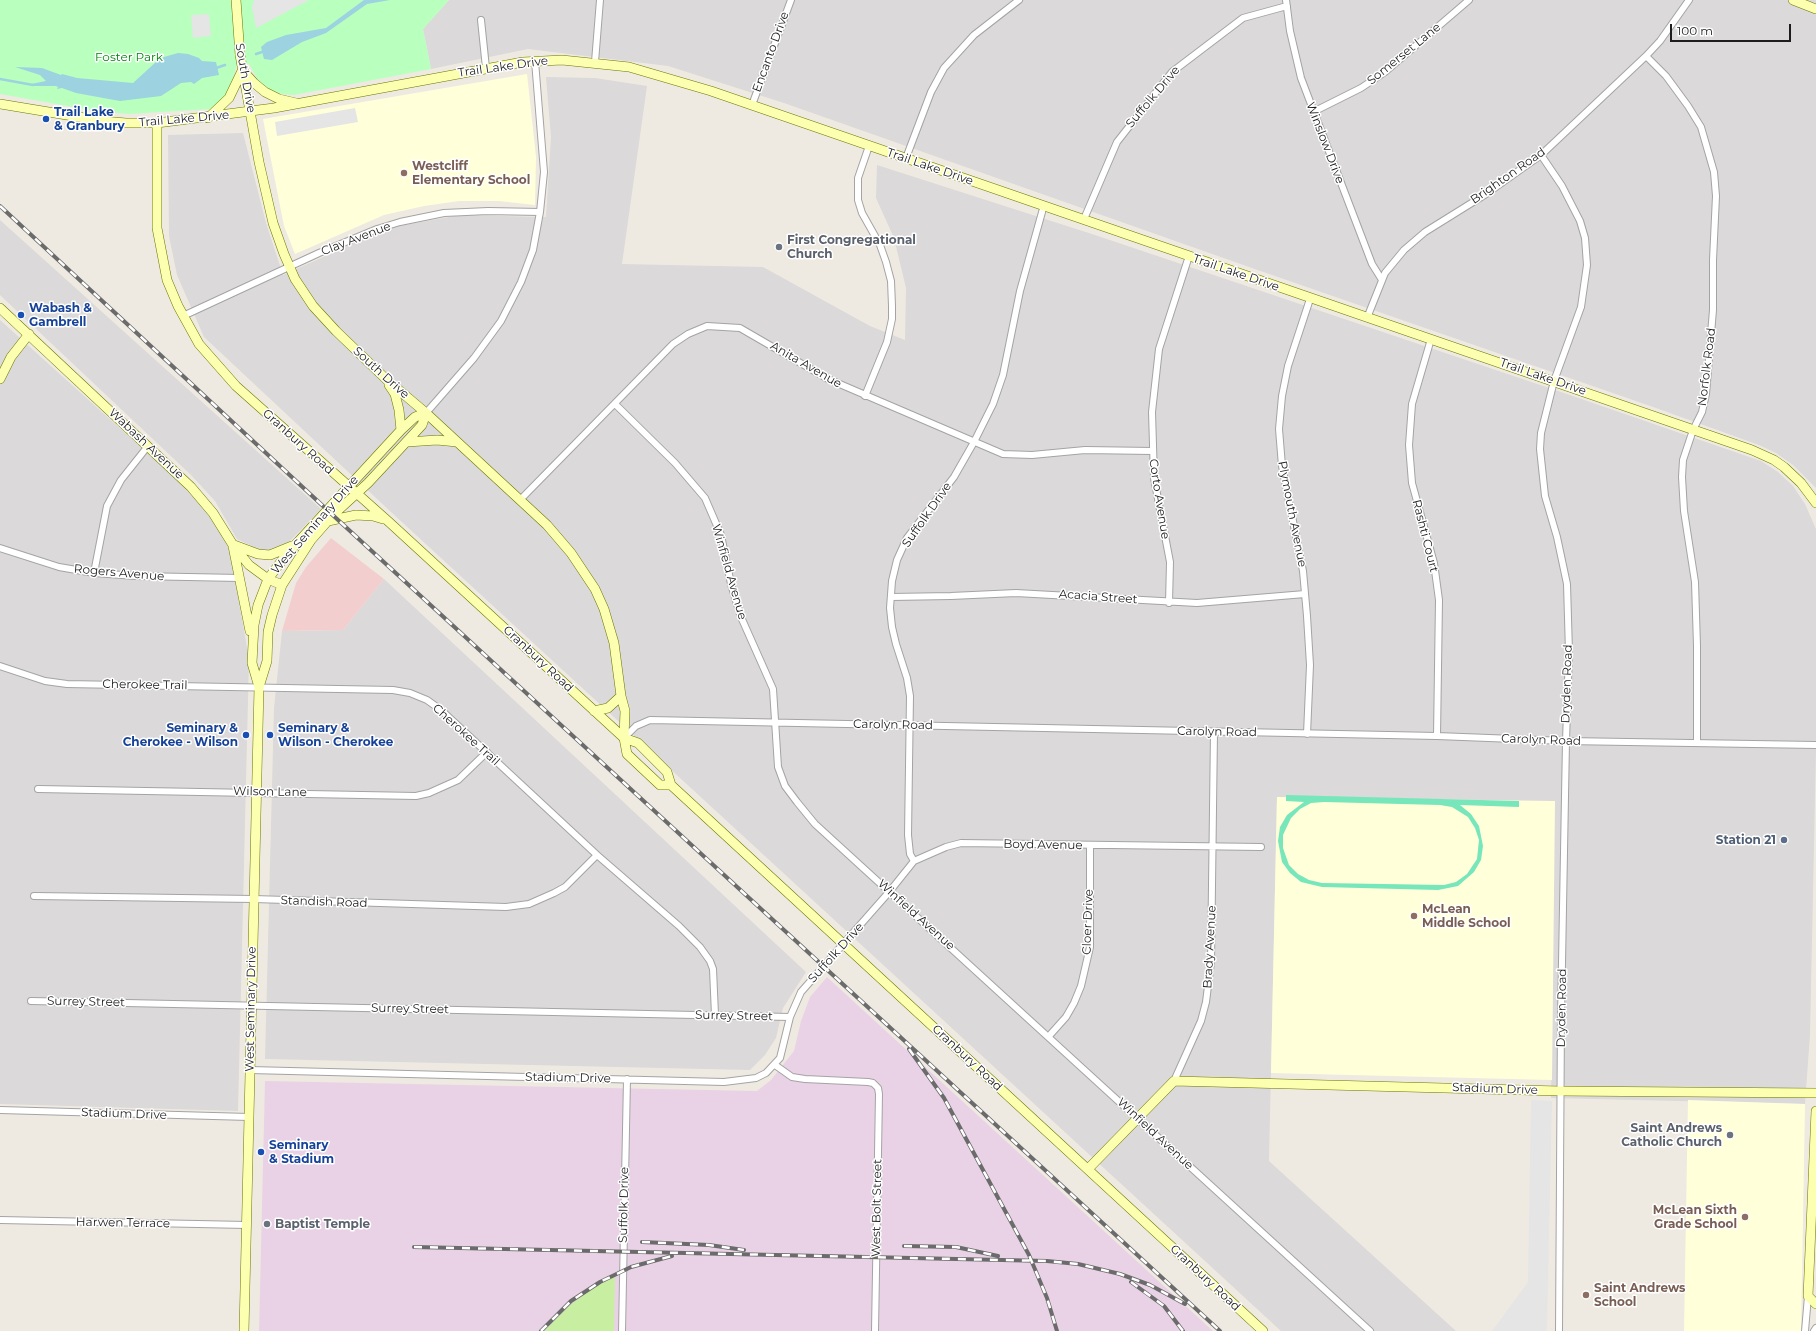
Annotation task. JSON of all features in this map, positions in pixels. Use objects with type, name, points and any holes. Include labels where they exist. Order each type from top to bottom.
[{"type":"street","name":"South Drive","points":[[236,0],[237,25],[243,70],[259,162],[273,223],[290,268],[313,306],[324,319],[387,380],[426,413],[547,525],[571,554],[595,589],[604,609],[614,643],[621,696],[625,711],[624,738]]},
{"type":"street","points":[[595,62],[600,0]]},
{"type":"street","name":"Encanto Drive","points":[[752,105],[791,0]]},
{"type":"street","points":[[906,158],[931,92],[944,68],[974,35],[1018,0]]},
{"type":"street","name":"Somerset Lane","points":[[1313,112],[1361,88],[1385,72],[1469,0]]},
{"type":"street","name":"Brighton Road","points":[[1367,318],[1382,280],[1396,259],[1425,232],[1486,194],[1541,155],[1646,56],[1660,41],[1689,0]]},
{"type":"street","points":[[1793,0],[1816,9]]},
{"type":"street","name":"Winslow Drive","points":[[1286,3],[1294,56],[1313,112],[1372,264],[1382,280]]},
{"type":"street","name":"Suffolk Drive","points":[[1084,219],[1117,142],[1172,72],[1243,18],[1286,3]]},
{"type":"street","points":[[481,20],[486,68]]},
{"type":"street","name":"Norfolk Road","points":[[1646,56],[1666,76],[1701,127],[1714,172],[1716,196],[1713,260],[1713,310],[1706,394],[1702,412],[1693,430],[1683,460],[1682,477],[1684,511],[1695,582],[1698,654],[1697,743]]},
{"type":"street","name":"Trail Lake Drive","points":[[0,104],[102,121],[157,123],[251,112],[486,68],[535,61],[562,60],[595,62],[629,67],[664,76],[752,105],[1693,430],[1774,460],[1801,483],[1815,499]]},
{"type":"street","name":"West Seminary Drive","points":[[244,1331],[259,687],[267,662],[268,632],[282,586],[311,540],[422,425],[426,413],[478,352],[513,301],[532,250],[540,212],[544,159],[535,61]]},
{"type":"street","points":[[208,118],[229,98],[237,85],[243,70],[254,83],[265,92],[279,99],[299,104]]},
{"type":"street","name":"Granbury Road","points":[[157,123],[157,228],[167,280],[183,316],[199,344],[236,386],[389,522],[624,738],[638,743],[667,772],[671,785],[1263,1331]]},
{"type":"street","points":[[865,396],[888,336],[892,319],[891,281],[886,262],[880,245],[862,213],[858,200],[858,178],[869,146]]},
{"type":"street","name":"Dryden Road","points":[[1541,155],[1562,186],[1580,221],[1585,238],[1587,265],[1581,307],[1554,381],[1541,433],[1541,467],[1545,496],[1557,537],[1567,584],[1569,652],[1560,1091],[1559,1331]]},
{"type":"street","name":"Suffolk Drive","points":[[914,861],[910,854],[908,835],[910,696],[907,678],[892,627],[891,597],[897,560],[907,538],[954,477],[993,404],[1003,375],[1020,291],[1044,205]]},
{"type":"street","name":"Clay Avenue","points":[[183,316],[290,268],[319,253],[377,230],[426,216],[444,213],[488,211],[540,212]]},
{"type":"street","name":"Corto Avenue","points":[[1169,603],[1170,562],[1154,478],[1152,450],[1152,405],[1159,349],[1189,256]]},
{"type":"street","name":"Plymouth Avenue","points":[[1307,734],[1310,665],[1303,571],[1282,466],[1279,429],[1286,374],[1310,298]]},
{"type":"street","name":"Wabash Avenue","points":[[0,308],[191,486],[213,513],[233,544],[249,565],[268,579],[282,586]]},
{"type":"street","name":"Anita Avenue","points":[[520,500],[673,344],[688,334],[707,326],[740,328],[828,379],[1003,454],[1032,455],[1085,450],[1152,450]]},
{"type":"street","points":[[0,379],[11,357],[29,334]]},
{"type":"street","name":"Rashti Court","points":[[1431,339],[1412,404],[1409,445],[1412,483],[1434,563],[1439,600],[1437,736]]},
{"type":"street","points":[[387,380],[400,410],[401,430]]},
{"type":"street","name":"Winfield Avenue","points":[[615,404],[675,463],[705,498],[721,535],[731,584],[741,617],[773,689],[778,767],[785,786],[815,824],[1049,1036],[1370,1331]]},
{"type":"street","name":"West Seminary Drive","points":[[259,687],[252,664],[254,625],[258,605],[268,579],[296,544],[401,430],[415,417],[426,413]]},
{"type":"street","points":[[407,442],[437,440],[457,442]]},
{"type":"street","points":[[94,572],[107,506],[121,480],[148,446]]},
{"type":"street","points":[[328,521],[356,515],[373,516],[389,522]]},
{"type":"street","points":[[233,544],[258,554],[270,555],[296,544]]},
{"type":"street","points":[[233,544],[253,645]]},
{"type":"street","name":"Rogers Avenue","points":[[0,548],[59,567],[94,572],[136,576],[240,578]]},
{"type":"street","name":"Acacia Street","points":[[891,597],[1016,593],[1058,594],[1169,603],[1228,602],[1305,594]]},
{"type":"street","name":"Cherokee Trail","points":[[0,666],[46,681],[67,684],[393,690],[410,693],[427,700],[441,710],[597,855],[679,926],[700,947],[710,961],[713,969],[715,1015]]},
{"type":"street","points":[[594,711],[608,708],[621,696]]},
{"type":"street","name":"Carolyn Road","points":[[624,738],[636,726],[650,720],[1437,736],[1566,741],[1816,745]]},
{"type":"street","name":"Brady Avenue","points":[[1088,1169],[1137,1117],[1174,1081],[1195,1037],[1206,1002],[1211,962],[1214,732]]},
{"type":"street","name":"Granbury Road","points":[[624,738],[627,754],[660,785],[671,785]]},
{"type":"street","name":"Wilson Lane","points":[[38,789],[256,792],[401,796],[429,794],[458,780],[487,752]]},
{"type":"street","name":"Boyd Avenue","points":[[890,891],[914,861],[946,847],[961,843],[1261,846]]},
{"type":"street","name":"Cloer Drive","points":[[1049,1036],[1066,1017],[1074,1003],[1081,986],[1090,947],[1090,845]]},
{"type":"street","name":"Standish Road","points":[[34,896],[254,899],[506,907],[529,904],[554,893],[564,886],[597,855]]},
{"type":"street","name":"Suffolk Drive","points":[[775,1064],[780,1058],[790,1017],[801,992],[890,891]]},
{"type":"street","name":"Surrey Street","points":[[31,1000],[790,1017]]},
{"type":"street","name":"Stadium Drive","points":[[250,1070],[628,1078],[724,1082],[742,1081],[756,1078],[766,1073],[775,1064]]},
{"type":"street","name":"West Bolt Street","points":[[775,1064],[792,1077],[868,1082],[877,1086],[879,1094],[875,1331]]},
{"type":"street","name":"Suffolk Drive","points":[[622,1331],[628,1078]]},
{"type":"street","name":"Stadium Drive","points":[[1174,1081],[1560,1091],[1816,1093]]},
{"type":"street","name":"Stadium Drive","points":[[0,1110],[249,1117]]},
{"type":"street","points":[[1805,1331],[1813,1223],[1816,1111]]},
{"type":"street","name":"Harwen Terrace","points":[[0,1220],[247,1226]]},
{"type":"street","points":[[1808,1296],[1816,1304]]},
{"type":"shaded area","points":[[254,0],[309,0],[256,28],[252,7]]},
{"type":"shaded area","points":[[449,0],[1816,0],[1816,488],[1793,465],[1776,453],[1759,445],[784,103],[668,66],[528,49],[431,69],[423,29]]},
{"type":"shaded area","points":[[209,14],[211,36],[193,38],[191,15]]},
{"type":"shaded area","name":"Westcliff Elementary School","points":[[527,74],[536,157],[535,205],[499,201],[459,201],[424,206],[384,215],[295,254],[284,226],[263,119]]},
{"type":"shaded area","points":[[546,77],[595,78],[647,86],[622,264],[763,267],[870,326],[905,340],[906,288],[894,238],[876,198],[877,165],[1095,235],[1564,393],[1761,461],[1778,472],[1793,486],[1805,504],[1816,529],[1816,750],[1810,1035],[1805,1104],[1551,1098],[1552,1031],[1277,797],[1269,1161],[1456,1331],[1281,1331],[391,512],[204,337],[177,275],[169,236],[168,135],[243,133],[266,223],[283,275],[388,228],[460,215],[546,217],[551,137]]},
{"type":"shaded area","points":[[355,108],[358,122],[277,136],[275,122]]},
{"type":"shaded area","points":[[0,220],[321,509],[292,539],[281,548],[260,550],[237,539],[215,501],[191,475],[0,295]]},
{"type":"shaded area","points":[[0,320],[175,478],[195,499],[216,525],[230,551],[249,659],[238,1111],[0,1104]]},
{"type":"shaded area","points":[[331,538],[384,579],[343,630],[282,631],[296,583],[306,567]]},
{"type":"shaded area","points":[[384,579],[806,972],[783,1008],[776,1038],[765,1055],[750,1070],[265,1059],[274,708],[282,631],[343,630]]},
{"type":"shaded area","name":"McLean Middle School","points":[[1277,797],[1555,801],[1552,1080],[1271,1073]]},
{"type":"shaded area","points":[[827,977],[1213,1331],[259,1331],[265,1081],[757,1091],[771,1080],[794,1051],[801,1021],[810,997]]},
{"type":"shaded area","points":[[1531,1100],[1552,1101],[1547,1327],[1546,1331],[1492,1331],[1528,1282]]},
{"type":"shaded area","name":"McLean Sixth Grade School","points":[[1688,1100],[1805,1104],[1801,1331],[1684,1331]]},
{"type":"green space","name":"Foster Park","points":[[0,0],[449,0],[423,29],[431,69],[294,95],[282,94],[270,90],[258,80],[249,64],[236,67],[234,78],[226,96],[210,109],[129,114],[96,111],[0,94]]},
{"type":"green space","points":[[1286,795],[1519,801],[1519,807],[1460,805],[1471,814],[1479,826],[1483,846],[1481,860],[1474,872],[1458,886],[1438,890],[1322,887],[1301,882],[1290,873],[1282,862],[1278,841],[1280,827],[1287,815],[1304,802],[1286,801]],"holes":[[[1324,802],[1440,805],[1452,807],[1468,817],[1475,828],[1479,840],[1477,859],[1467,874],[1456,882],[1444,885],[1322,883],[1309,880],[1298,874],[1289,865],[1283,848],[1283,835],[1291,818],[1300,809],[1311,803]]]},
{"type":"green space","points":[[615,1276],[614,1331],[544,1331],[569,1306],[591,1289]]},
{"type":"water","points":[[364,0],[390,0],[367,4],[326,33],[302,42],[272,60],[264,59],[261,47],[267,42],[286,35],[326,28]]},
{"type":"water","points":[[178,53],[188,54],[199,58],[202,61],[216,62],[219,75],[202,78],[194,84],[191,82],[181,83],[161,96],[120,101],[76,93],[62,88],[57,89],[58,87],[56,86],[31,86],[31,84],[46,81],[40,75],[15,67],[42,68],[61,75],[77,78],[133,83],[156,62],[164,57]]},
{"type":"waterway","points":[[256,54],[265,51]]},
{"type":"waterway","points":[[216,68],[225,65]]},
{"type":"waterway","points":[[0,79],[33,85]]},
{"type":"railway","points":[[0,206],[337,519],[1220,1331]]},
{"type":"railway","points":[[909,1049],[944,1098],[1029,1255],[1047,1298],[1057,1331]]},
{"type":"railway","points":[[642,1242],[709,1245],[744,1250]]},
{"type":"railway","points":[[904,1246],[956,1247],[998,1256]]},
{"type":"railway","points":[[414,1247],[1047,1261],[1078,1264],[1120,1274],[1150,1285],[1185,1304]]},
{"type":"railway","points":[[541,1331],[571,1301],[600,1282],[631,1267],[672,1256]]},
{"type":"railway","points":[[1131,1282],[1164,1306],[1183,1331]]},
{"type":"place","name":"Trail Lake & Granbury","points":[[46,119]]},
{"type":"place","name":"Westcliff Elementary School","points":[[404,173]]},
{"type":"place","name":"First Congregational Church","points":[[779,247]]},
{"type":"place","name":"Wabash & Gambrell","points":[[21,315]]},
{"type":"place","name":"Seminary & Cherokee - Wilson","points":[[246,735]]},
{"type":"place","name":"Seminary & Wilson - Cherokee","points":[[270,735]]},
{"type":"place","name":"Station 21","points":[[1784,840]]},
{"type":"place","name":"McLean Middle School","points":[[1414,916]]},
{"type":"place","name":"Saint Andrews Catholic Church","points":[[1730,1135]]},
{"type":"place","name":"Seminary & Stadium","points":[[261,1152]]},
{"type":"place","name":"McLean Sixth Grade School","points":[[1745,1217]]},
{"type":"place","name":"Baptist Temple","points":[[267,1224]]},
{"type":"place","name":"Saint Andrews School","points":[[1586,1295]]}]
